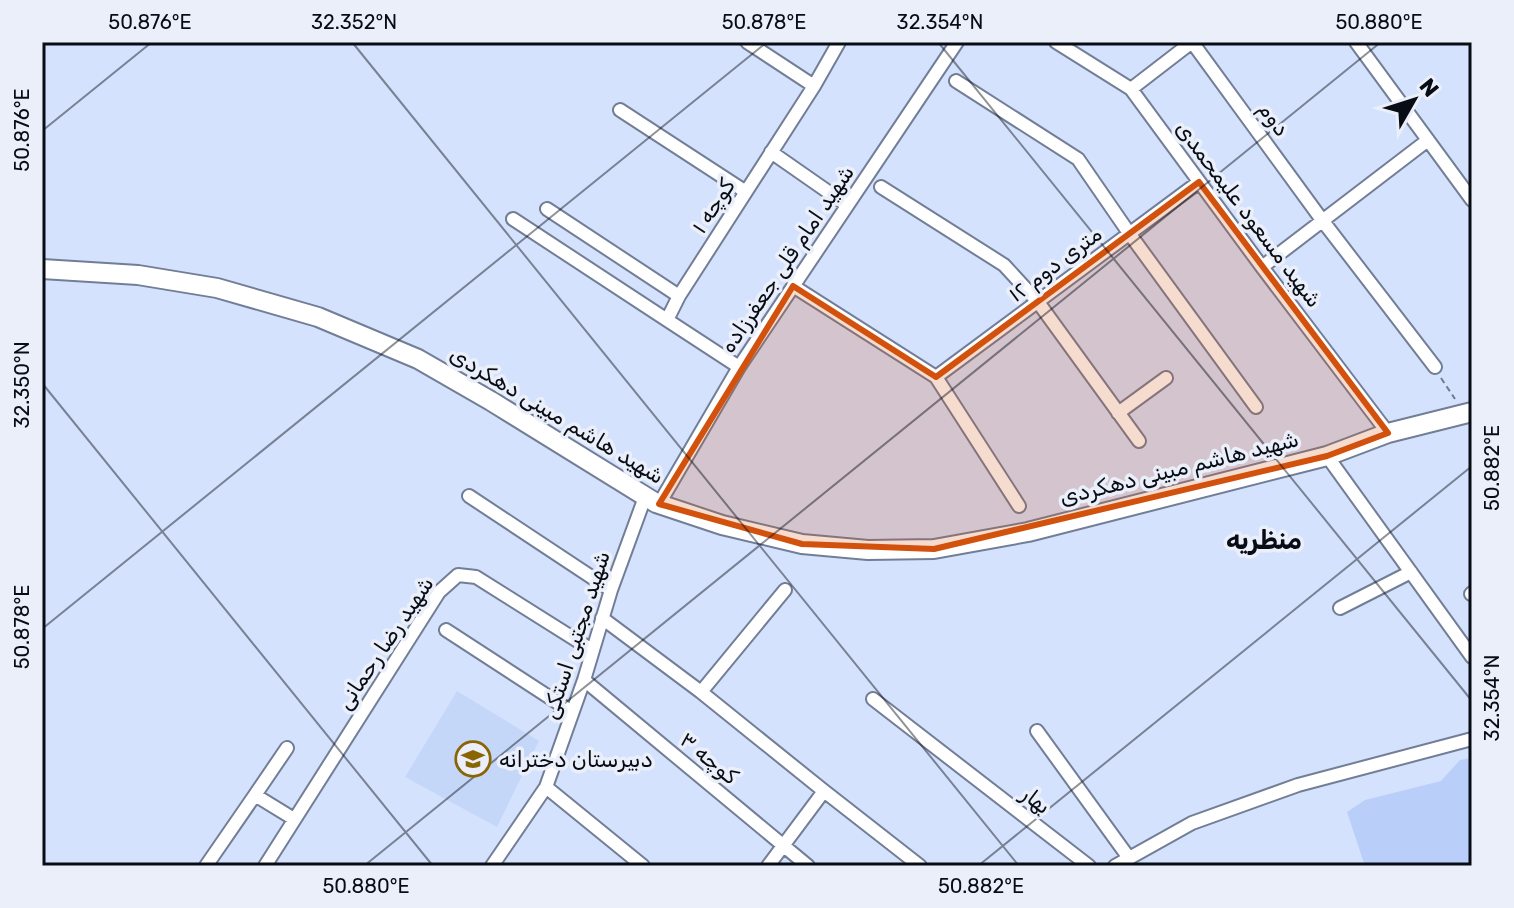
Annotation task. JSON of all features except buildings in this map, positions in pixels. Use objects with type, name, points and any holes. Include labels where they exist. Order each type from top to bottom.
[{"type":"main road","name":"شهید هاشم مبینی دهکردی","points":[[42,269],[138,275],[217,288],[318,317],[418,359],[652,500],[722,525],[802,544],[868,550],[934,549],[1028,532],[1327,456],[1388,433],[1468,413]]},
{"type":"street","points":[[747,42],[814,86]]},
{"type":"street","name":"کوچه ۱","points":[[667,320],[679,296],[839,42]]},
{"type":"street","name":"شهید امام قلی جعفرزاده","points":[[652,500],[957,42]]},
{"type":"street","name":"شهید مسعود علیمحمدی","points":[[1056,42],[1131,89],[1388,433]]},
{"type":"street","points":[[1131,89],[1192,42]]},
{"type":"street","name":"دوم","points":[[1192,42],[1322,220],[1435,367]]},
{"type":"street","points":[[1356,42],[1470,194]]},
{"type":"street","points":[[956,81],[1078,159],[1256,407]]},
{"type":"street","points":[[620,110],[746,192]]},
{"type":"street","points":[[1262,267],[1428,140]]},
{"type":"street","points":[[771,152],[847,205]]},
{"type":"street","name":"۱۲ متری دوم","points":[[936,377],[1199,182]]},
{"type":"street","points":[[881,187],[1004,265],[1038,302],[1139,441]]},
{"type":"street","points":[[547,209],[679,296]]},
{"type":"street","points":[[513,219],[739,367]]},
{"type":"street","points":[[793,286],[936,377],[1019,506]]},
{"type":"street","points":[[1118,413],[1166,378]]},
{"type":"street","points":[[1327,456],[1472,657]]},
{"type":"street","points":[[469,496],[611,590]]},
{"type":"street","name":"شهید مجتبی استکی","points":[[492,866],[546,787],[584,680],[611,590],[652,500]]},
{"type":"street","points":[[1340,608],[1411,572]]},
{"type":"street","name":"شهید رضا رحمانی","points":[[265,866],[439,592],[458,575],[476,577],[592,650]]},
{"type":"street","points":[[701,692],[785,590]]},
{"type":"street","points":[[602,618],[701,692],[920,866]]},
{"type":"street","points":[[446,630],[572,712]]},
{"type":"street","name":"کوچه ۳","points":[[584,680],[808,866]]},
{"type":"street","name":"بهار","points":[[873,699],[1089,866]]},
{"type":"street","points":[[1037,731],[1129,858]]},
{"type":"street","points":[[1115,866],[1192,823],[1285,790],[1472,739]]},
{"type":"street","points":[[206,866],[287,748]]},
{"type":"street","points":[[546,787],[643,866]]},
{"type":"street","points":[[768,866],[824,791]]},
{"type":"street","points":[[255,795],[294,819]]},
{"type":"path","points":[[1435,367],[1468,413]]},
{"type":"highlighted area","points":[[1199,182],[1388,433],[1327,456],[934,549],[802,544],[659,504],[793,286],[936,377]]},
{"type":"shaded area","name":"دبیرستان دخترانه","points":[[457,691],[539,741],[497,827],[405,777]]},
{"type":"shaded area","points":[[1472,758],[1472,866],[1365,866],[1347,812],[1365,800],[1441,781],[1460,760]]},
{"type":"place","name":"دبیرستان دخترانه","points":[[473,759]]},
{"type":"district","name":"منظریه","points":[[1264,540]]}]
